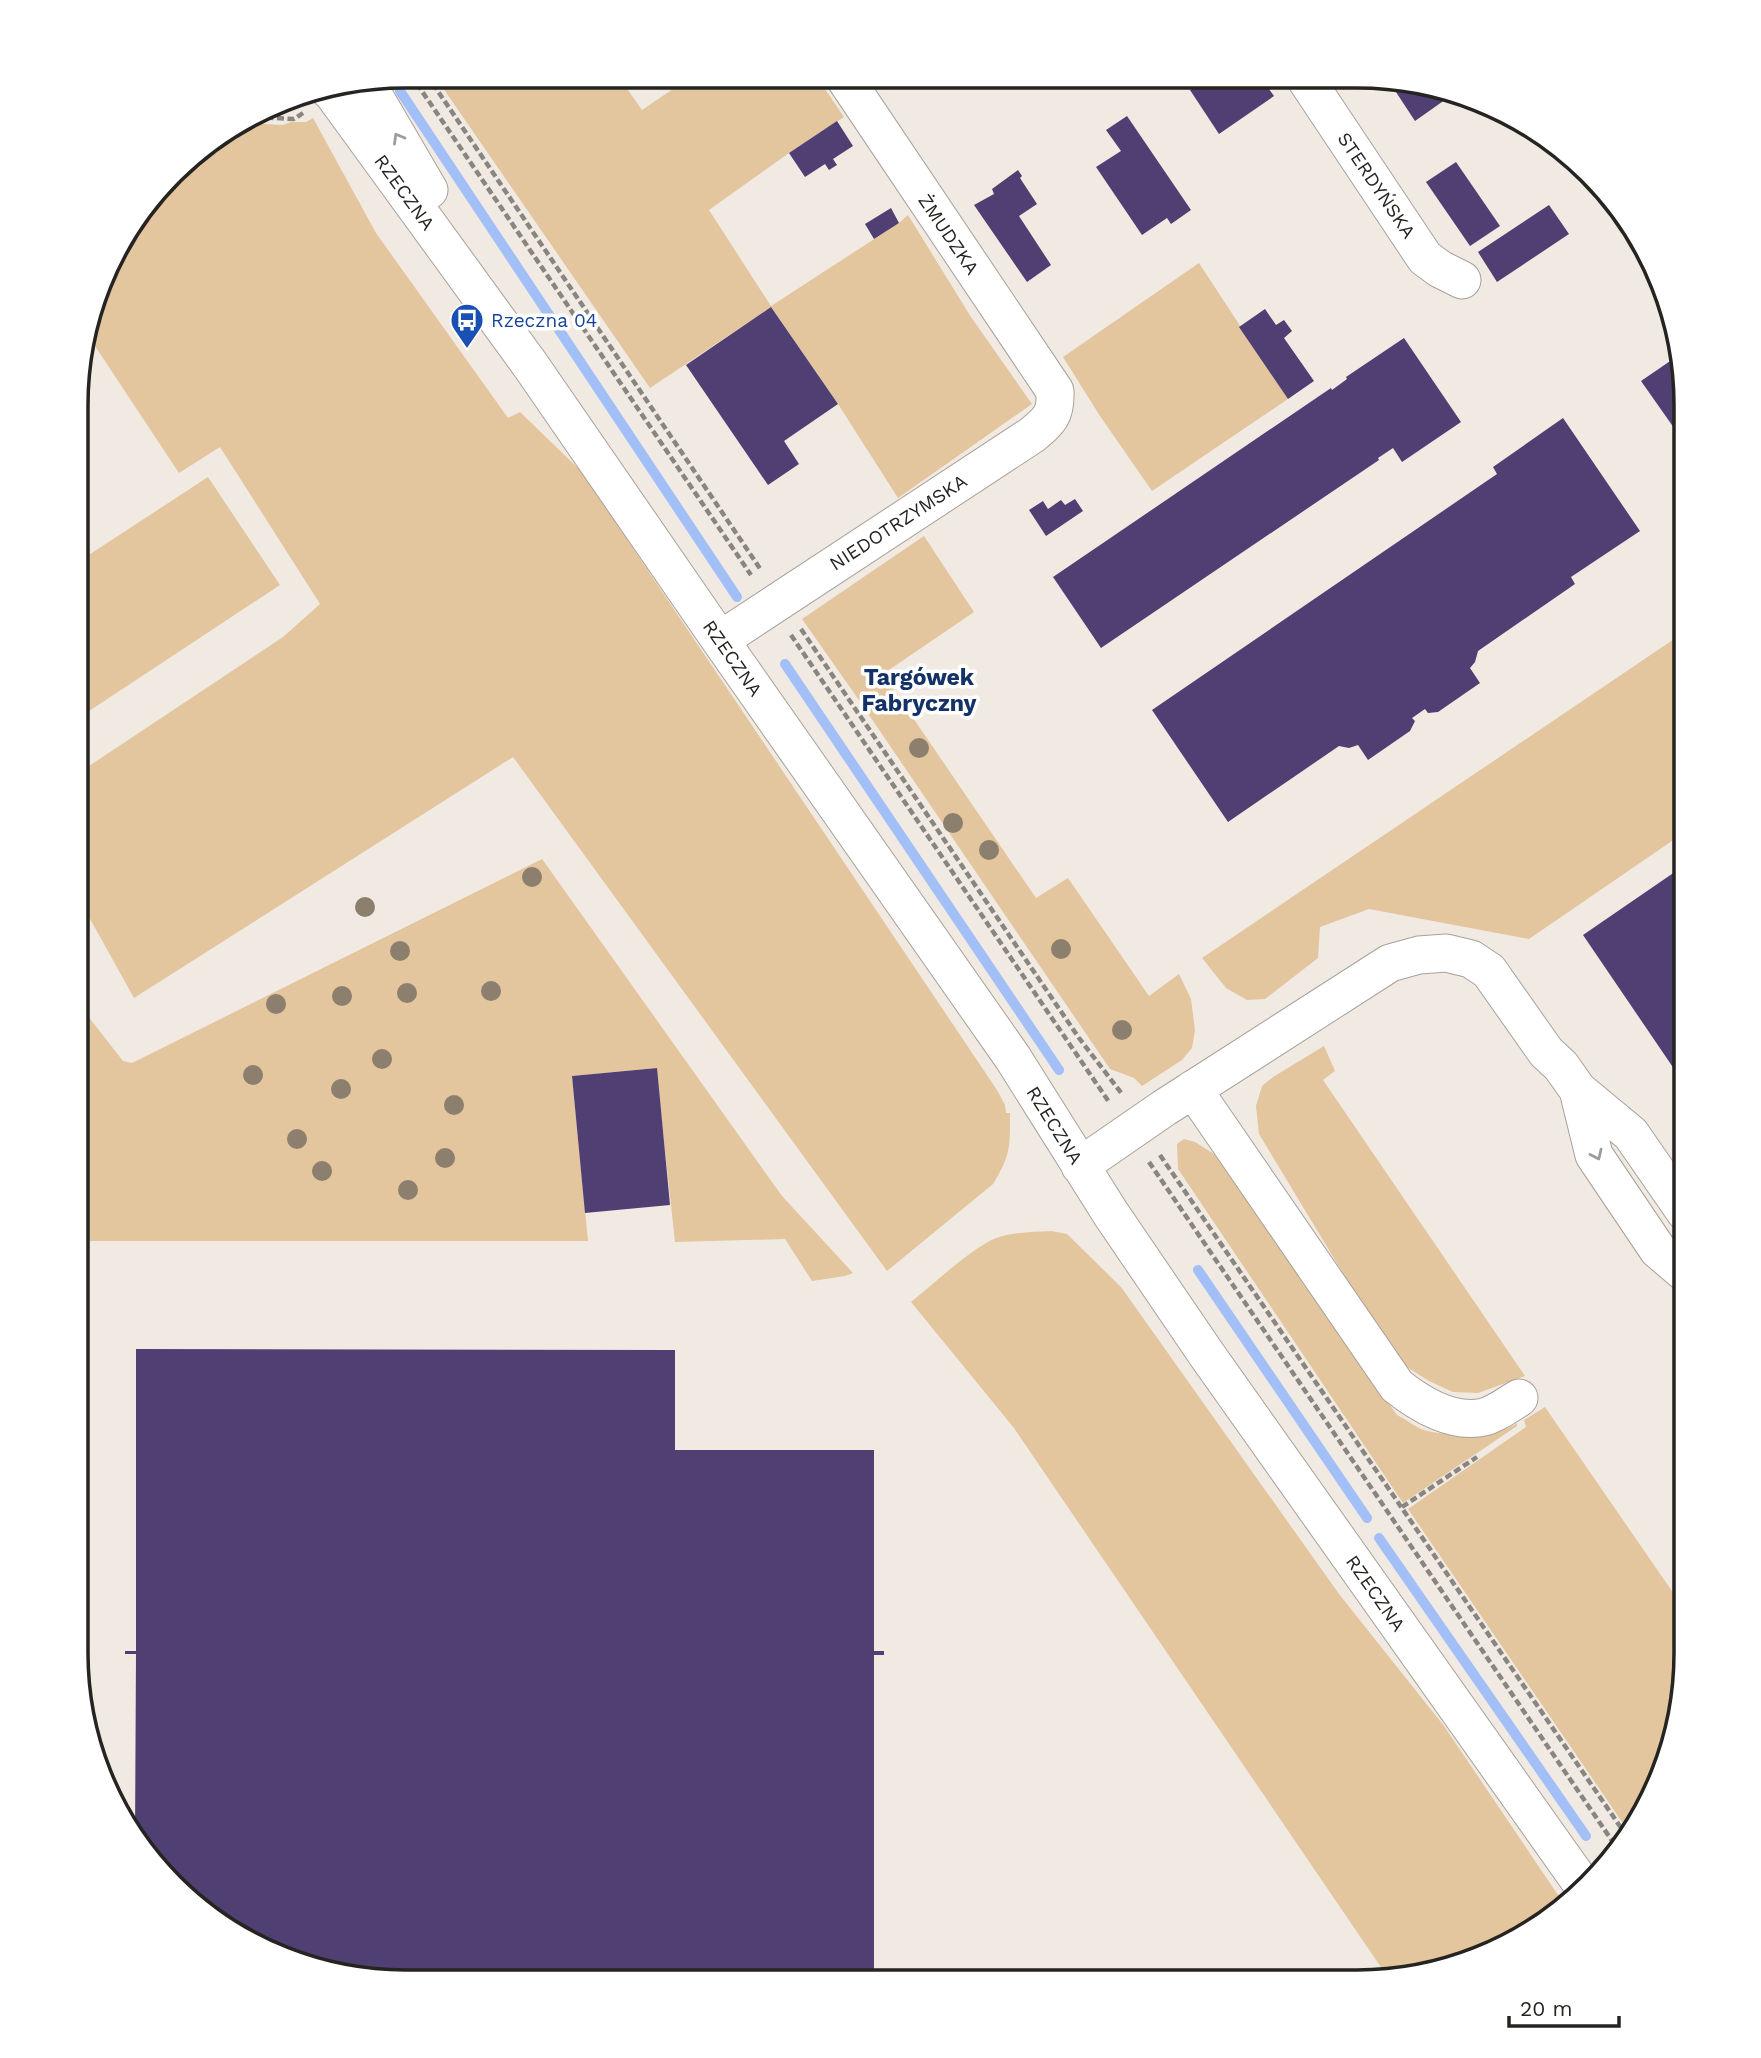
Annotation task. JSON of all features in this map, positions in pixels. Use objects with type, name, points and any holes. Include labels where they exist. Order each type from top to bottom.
[{"type":"street","name":"ŻMUDZKA","points":[[852,88],[1055,390]]},
{"type":"street","name":"STERDYŃSKA","points":[[1311,88],[1425,258],[1462,280]]},
{"type":"street","name":"RZECZNA","points":[[370,89],[531,366]]},
{"type":"street","name":"RZECZNA","points":[[335,96],[531,366],[1013,1058],[1080,1166],[1207,1355],[1579,1880]]},
{"type":"street","name":"NIEDOTRZYMSKA","points":[[720,640],[1032,435],[1053,415],[1055,390]]},
{"type":"street","points":[[1080,1166],[1193,1089],[1390,962],[1419,954],[1446,953],[1471,960],[1489,971],[1546,1052],[1577,1090],[1632,1133],[1674,1196]]},
{"type":"street","points":[[1193,1089],[1397,1386],[1415,1400],[1462,1418],[1486,1416],[1519,1398]]},
{"type":"street","points":[[1577,1090],[1594,1155],[1658,1250],[1674,1264]]},
{"type":"path","points":[[420,88],[1079,1038],[1136,1127],[1165,1164],[1621,1828]]},
{"type":"path","points":[[435,88],[776,602],[1136,1127],[1613,1840]]},
{"type":"shaded area","points":[[443,88],[626,88],[642,110],[674,88],[824,88],[844,117],[709,210],[771,306],[908,215],[971,317],[1032,404],[898,498],[771,307],[650,388]]},
{"type":"shaded area","points":[[313,118],[376,233],[508,418],[520,412],[581,471],[997,1090],[1006,1113],[1010,1113],[1008,1150],[993,1184],[887,1271],[513,757],[134,998],[88,915],[88,767],[283,637],[320,604],[220,447],[179,473],[94,344],[98,323],[112,283],[130,246],[153,212],[180,180],[228,141],[258,124],[283,125],[306,122]]},
{"type":"shaded area","points":[[1199,263],[1288,399],[1152,491],[1063,357]]},
{"type":"shaded area","points":[[208,477],[280,585],[88,712],[88,555]]},
{"type":"shaded area","points":[[924,536],[974,612],[883,674],[1036,898],[1068,878],[1149,996],[1179,974],[1191,999],[1195,1030],[1192,1048],[1182,1060],[1142,1086],[1134,1078],[1110,1069],[802,619]]},
{"type":"shaded area","points":[[1674,639],[1674,840],[1529,939],[1369,909],[1320,927],[1318,958],[1265,999],[1247,1000],[1226,988],[1202,958]]},
{"type":"shaded area","points":[[542,859],[782,1196],[853,1273],[812,1281],[785,1239],[675,1242],[656,1068],[572,1076],[588,1241],[88,1241],[88,1016],[123,1061],[132,1063]]},
{"type":"shaded area","points":[[1324,1046],[1335,1071],[1323,1080],[1525,1376],[1478,1393],[1453,1392],[1407,1367],[1376,1328],[1259,1134],[1256,1106],[1262,1086]]},
{"type":"shaded area","points":[[1184,1139],[1195,1142],[1214,1154],[1397,1415],[1431,1432],[1470,1434],[1497,1431],[1517,1423],[1517,1426],[1403,1503],[1178,1169],[1177,1144]]},
{"type":"shaded area","points":[[1051,1231],[1067,1234],[1121,1287],[1339,1594],[1444,1726],[1559,1897],[1549,1905],[1497,1938],[1458,1954],[1383,1969],[1014,1428],[911,1302],[986,1243],[1016,1233]]},
{"type":"shaded area","points":[[1545,1407],[1674,1594],[1673,1674],[1663,1735],[1641,1794],[1624,1824],[1408,1509],[1526,1427],[1524,1420]]},
{"type":"building","points":[[1268,88],[1274,96],[1219,134],[1190,90]]},
{"type":"building","points":[[1394,90],[1445,100],[1415,121]]},
{"type":"building","points":[[1127,116],[1191,210],[1171,224],[1167,218],[1142,235],[1096,167],[1121,151],[1106,130]]},
{"type":"building","points":[[837,121],[853,146],[833,159],[837,165],[829,170],[825,164],[805,177],[789,153]]},
{"type":"building","points":[[1456,162],[1500,226],[1470,246],[1426,182]]},
{"type":"building","points":[[1018,170],[1022,176],[1020,178],[1037,204],[1019,216],[1051,265],[1027,282],[974,205],[994,194],[992,189]]},
{"type":"building","points":[[1549,205],[1569,234],[1497,282],[1478,252]]},
{"type":"building","points":[[891,208],[899,223],[874,239],[865,224]]},
{"type":"building","points":[[771,307],[838,404],[784,441],[799,464],[768,485],[686,365]]},
{"type":"building","points":[[1265,309],[1276,325],[1284,320],[1292,331],[1284,338],[1314,381],[1288,399],[1239,327]]},
{"type":"building","points":[[1404,338],[1461,422],[1402,462],[1393,448],[1101,648],[1053,577],[1331,388],[1332,390],[1347,379],[1346,377]]},
{"type":"building","points":[[1671,361],[1674,428],[1641,381]]},
{"type":"building","points":[[1563,418],[1640,531],[1571,577],[1575,584],[1478,651],[1470,668],[1480,683],[1438,712],[1428,713],[1425,709],[1412,718],[1415,721],[1410,731],[1368,760],[1358,745],[1349,748],[1339,746],[1228,822],[1152,710],[1497,474],[1493,467]]},
{"type":"building","points":[[1075,499],[1083,511],[1046,536],[1029,510],[1043,501],[1048,509],[1061,500],[1065,505]]},
{"type":"building","points":[[1674,873],[1674,1069],[1583,935]]},
{"type":"building","points":[[657,1068],[670,1205],[585,1213],[572,1076]]},
{"type":"building","points":[[136,1349],[675,1350],[675,1450],[874,1450],[874,1651],[884,1651],[884,1655],[874,1655],[874,1970],[384,1970],[323,1960],[264,1938],[228,1917],[180,1878],[135,1820],[136,1654],[125,1654],[125,1651],[136,1651]]},
{"type":"waterway","points":[[400,91],[737,597]]},
{"type":"waterway","points":[[785,664],[1059,1070]]},
{"type":"waterway","points":[[1198,1270],[1367,1518]]},
{"type":"waterway","points":[[1379,1538],[1586,1836]]},
{"type":"place","name":"Rzeczna 04","points":[[467,350]]},
{"type":"district","name":"Targówek Fabryczny","points":[[919,690]]}]
